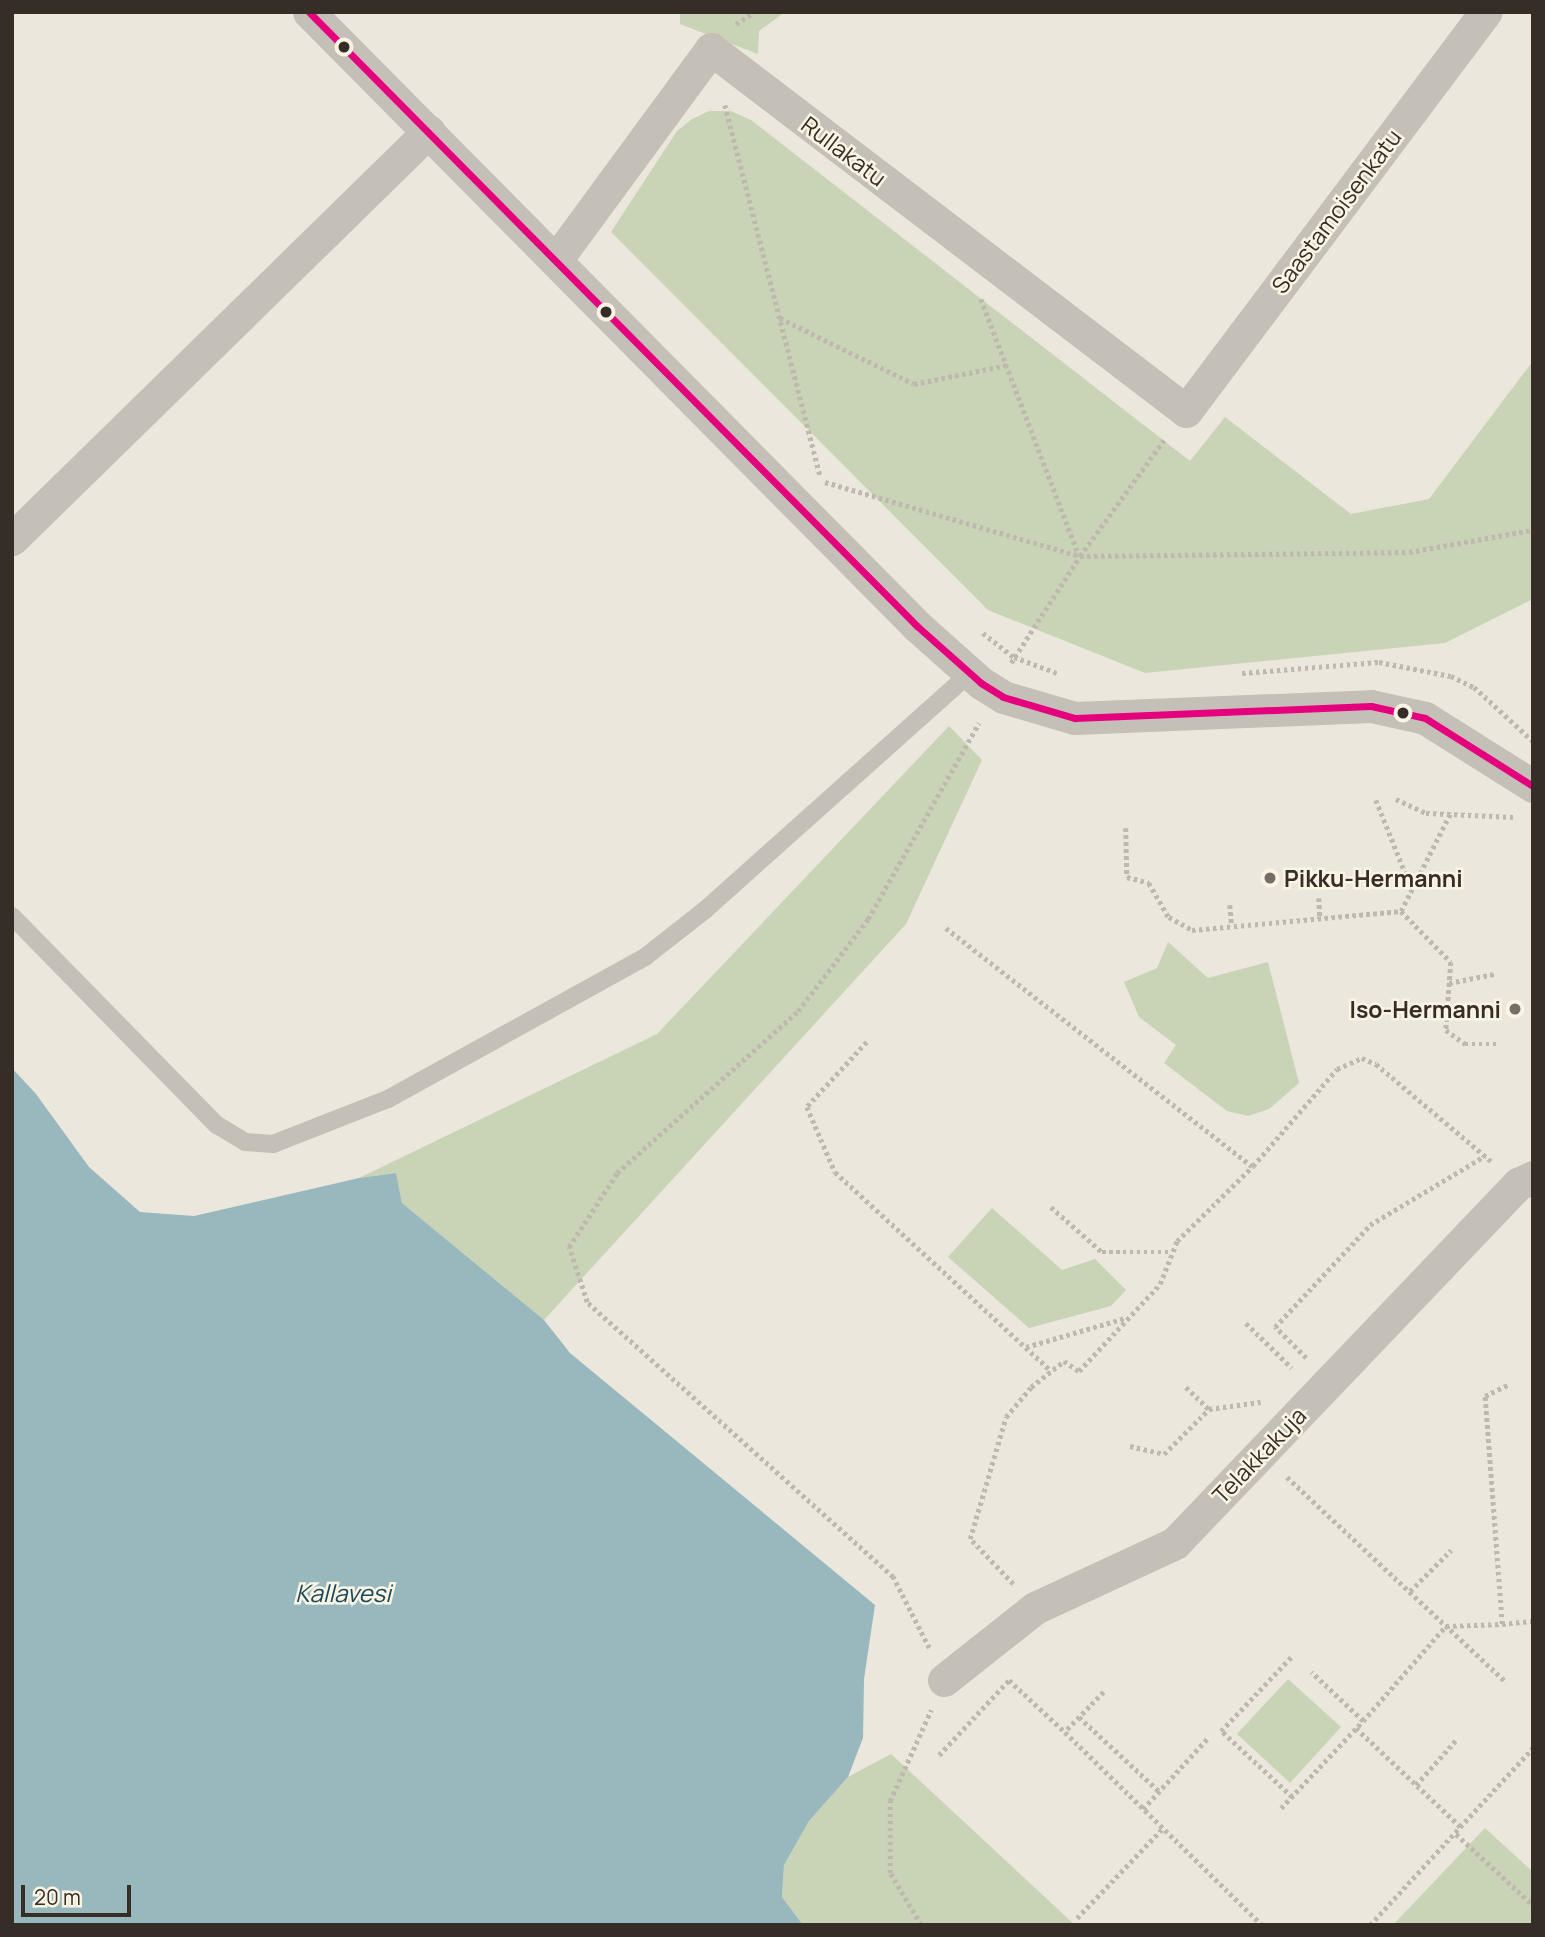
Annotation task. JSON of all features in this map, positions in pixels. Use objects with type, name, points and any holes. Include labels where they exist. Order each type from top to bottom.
[{"type":"street","points":[[309,12],[917,626],[970,673],[1003,697],[1075,719],[1371,706],[1425,718],[1533,786]]},
{"type":"street","name":"Saastamoisenkatu","points":[[1185,411],[1486,12]]},
{"type":"street","name":"Rullakatu","points":[[556,260],[711,49],[1185,411]]},
{"type":"street","points":[[12,539],[429,131]]},
{"type":"street","name":"Telakkakuja","points":[[944,1680],[1035,1608],[1175,1543],[1525,1180]]},
{"type":"lane","points":[[12,916],[217,1125],[245,1142],[273,1144],[388,1099],[645,957],[705,910],[970,673]]},
{"type":"path","points":[[725,103],[821,481]]},
{"type":"path","points":[[978,294],[1080,556]]},
{"type":"path","points":[[780,318],[914,384],[1007,365]]},
{"type":"path","points":[[1014,657],[1080,556],[1185,411]]},
{"type":"path","points":[[812,471],[831,490]]},
{"type":"path","points":[[821,481],[1080,556],[1409,552],[1533,530]]},
{"type":"path","points":[[972,624],[1014,657],[1065,675]]},
{"type":"path","points":[[1228,674],[1379,662],[1451,676],[1474,687],[1533,741]]},
{"type":"path","points":[[921,1925],[890,1874],[890,1801],[944,1680],[893,1577],[587,1302],[569,1247],[617,1173],[798,1011],[869,919],[979,724]]},
{"type":"path","points":[[1396,799],[1426,813],[1526,818]]},
{"type":"path","points":[[1376,800],[1411,888]]},
{"type":"path","points":[[1401,911],[1450,814]]},
{"type":"path","points":[[1126,828],[1127,877],[1149,883],[1169,917],[1192,930],[1401,911]]},
{"type":"path","points":[[1319,898],[1320,918]]},
{"type":"path","points":[[1230,905],[1232,926]]},
{"type":"path","points":[[1401,911],[1451,962],[1446,1030],[1465,1044],[1499,1044]]},
{"type":"path","points":[[946,928],[1252,1166]]},
{"type":"path","points":[[1449,984],[1494,974]]},
{"type":"path","points":[[867,1042],[807,1107],[835,1172],[1050,1370]]},
{"type":"path","points":[[1035,1608],[970,1539],[1006,1417],[1031,1387],[1064,1361],[1079,1371],[1160,1284],[1177,1241],[1252,1166],[1337,1069],[1362,1058],[1376,1064],[1485,1156],[1525,1180]]},
{"type":"path","points":[[1324,1387],[1275,1327],[1370,1225],[1485,1156]]},
{"type":"path","points":[[1051,1207],[1102,1252],[1172,1252]]},
{"type":"path","points":[[1025,1347],[1128,1317]]},
{"type":"path","points":[[1246,1323],[1324,1387]]},
{"type":"path","points":[[1502,1624],[1485,1396],[1508,1385]]},
{"type":"path","points":[[1186,1387],[1209,1409]]},
{"type":"path","points":[[1130,1446],[1164,1454],[1209,1409],[1264,1401]]},
{"type":"path","points":[[1261,1453],[1507,1682]]},
{"type":"path","points":[[1410,1591],[1451,1550]]},
{"type":"path","points":[[1281,1808],[1447,1626],[1533,1621]]},
{"type":"path","points":[[1292,1797],[1221,1731],[1293,1655]]},
{"type":"path","points":[[1311,1672],[1363,1721]]},
{"type":"path","points":[[939,1755],[1009,1680],[1262,1925]]},
{"type":"path","points":[[1065,1732],[1104,1692]]},
{"type":"path","points":[[1079,1717],[1159,1791]]},
{"type":"path","points":[[1356,1728],[1462,1828]]},
{"type":"path","points":[[1143,1809],[1207,1739]]},
{"type":"path","points":[[1416,1785],[1457,1740]]},
{"type":"path","points":[[1370,1925],[1533,1748]]},
{"type":"path","points":[[1077,1918],[1163,1828]]},
{"type":"path","points":[[1456,1834],[1533,1905]]},
{"type":"green space","points":[[680,12],[785,12],[759,31],[758,54],[680,24]]},
{"type":"green space","points":[[709,111],[731,111],[751,120],[1190,461],[1225,417],[1351,514],[1429,499],[1533,361],[1533,599],[1445,643],[1145,673],[988,610],[611,232],[677,131],[692,119]]},
{"type":"green space","points":[[949,726],[982,760],[906,924],[544,1320],[402,1203],[396,1173],[359,1178],[657,1034]]},
{"type":"green space","points":[[1168,942],[1208,978],[1268,962],[1299,1083],[1269,1109],[1248,1116],[1227,1111],[1164,1063],[1176,1045],[1139,1017],[1124,982],[1157,968]]},
{"type":"green space","points":[[992,1208],[1062,1270],[1095,1259],[1126,1290],[1111,1306],[1029,1328],[948,1257]]},
{"type":"green space","points":[[1288,1679],[1341,1727],[1290,1783],[1237,1734]]},
{"type":"green space","points":[[891,1754],[1075,1925],[803,1925],[782,1897],[784,1865],[809,1821],[848,1777]]},
{"type":"green space","points":[[1485,1828],[1533,1872],[1533,1925],[1393,1925]]},
{"type":"water","name":"Kallavesi","points":[[12,1068],[36,1094],[89,1167],[140,1212],[194,1216],[359,1178],[396,1173],[402,1203],[544,1320],[570,1353],[875,1605],[864,1679],[863,1738],[848,1777],[809,1821],[784,1865],[782,1897],[803,1925],[12,1925]]},
{"type":"transit line","points":[[309,12],[917,626],[981,683],[1003,697],[1075,718],[1371,706],[1425,718],[1533,786]]},
{"type":"place","name":"Pikku-Hermanni","points":[[1270,878]]},
{"type":"place","name":"Iso-Hermanni","points":[[1515,1009]]}]
